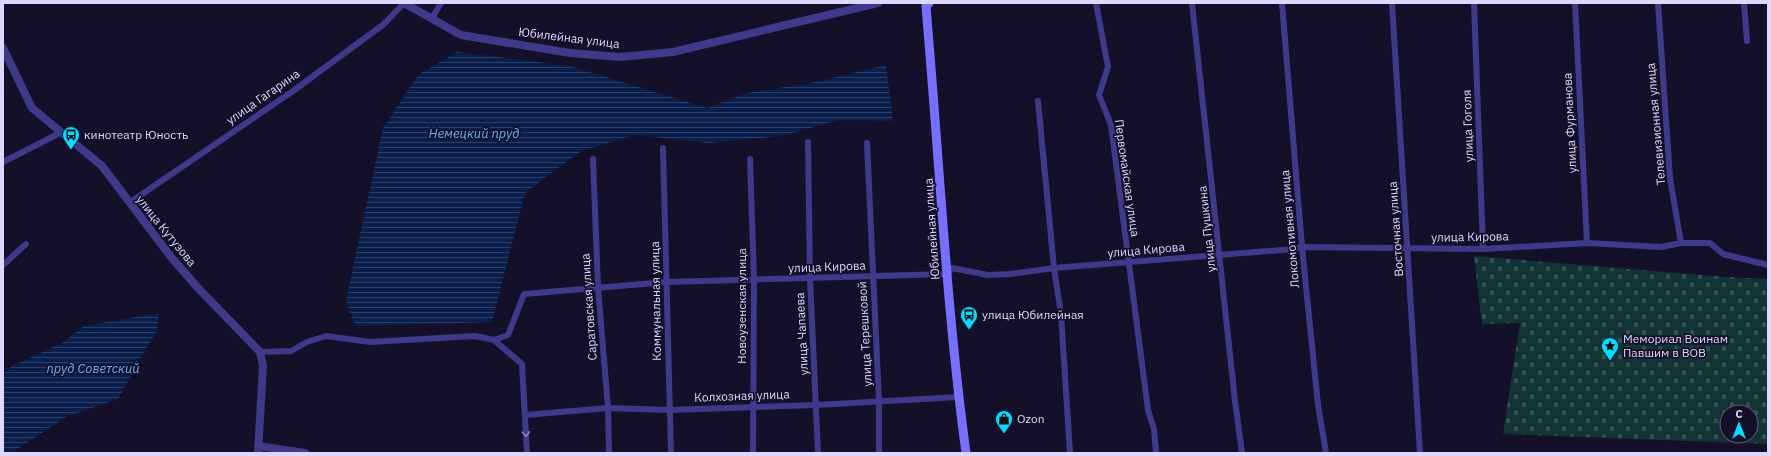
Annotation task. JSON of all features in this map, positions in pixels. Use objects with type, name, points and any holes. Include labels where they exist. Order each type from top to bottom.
[{"type":"main road","name":"Юбилейная улица","points":[[929,3],[926,6],[947,274],[966,453]]},
{"type":"street","name":"Юбилейная улица","points":[[404,3],[461,35],[570,53],[620,57],[673,52],[878,3]]},
{"type":"street","name":"улица Гагарина","points":[[129,203],[299,86],[384,24],[404,3]]},
{"type":"street","points":[[432,18],[441,3]]},
{"type":"street","name":"Первомайская улица","points":[[1096,3],[1108,67],[1099,95],[1111,125],[1148,410],[1154,429],[1156,453]]},
{"type":"street","name":"улица Пушкина","points":[[1192,3],[1221,255],[1235,401],[1242,453]]},
{"type":"street","name":"Локомотивная улица","points":[[1282,3],[1302,247],[1318,405],[1326,453]]},
{"type":"street","name":"Восточная улица","points":[[1392,3],[1420,453]]},
{"type":"street","name":"улица Гоголя","points":[[1474,3],[1483,249]]},
{"type":"street","name":"улица Фурманова","points":[[1575,3],[1587,243]]},
{"type":"street","name":"Телевизионная улица","points":[[1658,3],[1670,178],[1681,242]]},
{"type":"street","points":[[1744,3],[1747,41]]},
{"type":"street","name":"улица Кутузова","points":[[3,48],[32,108],[102,166],[129,203],[193,283],[260,352]]},
{"type":"street","points":[[1038,101],[1054,268],[1061,314],[1070,453]]},
{"type":"street","points":[[3,162],[62,132]]},
{"type":"street","name":"улица Чапаева","points":[[808,142],[810,279],[818,453]]},
{"type":"street","name":"улица Терешковой","points":[[867,143],[879,401],[879,453]]},
{"type":"street","name":"Коммунальная улица","points":[[663,148],[671,453]]},
{"type":"street","name":"Саратовская улица","points":[[593,159],[598,287],[608,408],[609,453]]},
{"type":"street","name":"Новоузенская улица","points":[[750,159],[754,280],[753,453]]},
{"type":"street","name":"улица Кирова","points":[[494,340],[508,335],[524,294],[667,282],[947,274],[952,268],[988,275],[1010,274],[1054,268],[1294,249],[1302,247],[1483,249],[1587,243],[1661,247],[1681,242],[1710,243],[1723,254],[1768,265]]},
{"type":"street","points":[[3,265],[26,244]]},
{"type":"street","points":[[305,453],[258,450],[263,366],[260,352],[291,351],[308,342],[326,336],[370,342],[475,336],[494,340],[522,364],[527,453]]},
{"type":"street","name":"Колхозная улица","points":[[525,415],[608,408],[670,410],[816,405],[959,397]]},
{"type":"green space","points":[[1474,256],[1725,277],[1768,279],[1768,444],[1759,444],[1759,404],[1719,404],[1719,442],[1503,434],[1520,323],[1482,324]]},
{"type":"water","name":"Немецкий пруд","points":[[457,52],[570,66],[707,108],[747,93],[811,83],[886,65],[893,121],[839,120],[782,136],[709,143],[635,135],[581,151],[525,193],[492,322],[355,326],[346,300],[383,128],[419,74]]},
{"type":"water","name":"пруд Советский","points":[[159,313],[157,330],[118,399],[66,417],[11,453],[3,453],[3,374],[12,366],[64,342],[84,326]]},
{"type":"place","name":"кинотеатр Юность","points":[[71,150]]},
{"type":"place","name":"улица Юбилейная","points":[[969,330]]},
{"type":"place","name":"Мемориал Воинам Павшим в ВОВ","points":[[1610,361]]},
{"type":"place","name":"Ozon","points":[[1004,434]]}]
